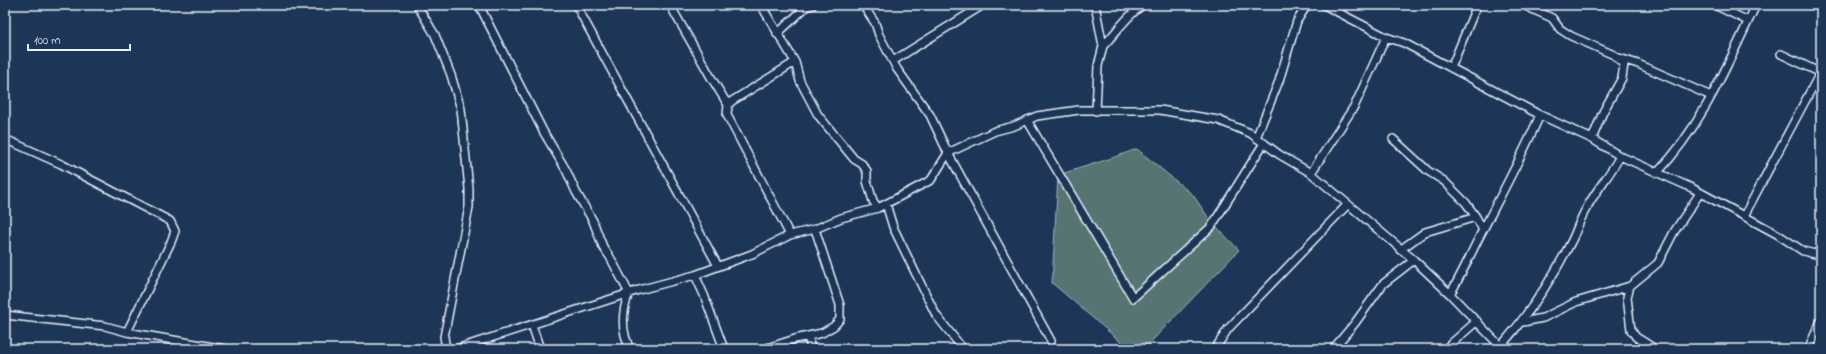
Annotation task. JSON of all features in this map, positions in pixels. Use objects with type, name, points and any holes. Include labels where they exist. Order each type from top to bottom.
[{"type":"street","points":[[417,5],[435,35],[457,96],[460,109],[469,189],[469,207],[444,337],[446,349]]},
{"type":"street","points":[[479,5],[543,131],[593,221],[603,247],[630,293]]},
{"type":"street","points":[[576,5],[718,266]]},
{"type":"street","points":[[670,5],[728,105],[727,115],[790,235]]},
{"type":"street","points":[[761,5],[795,62],[800,81],[818,115],[854,159],[862,164],[867,171],[867,181],[873,201],[878,208]]},
{"type":"street","points":[[777,34],[807,6],[813,5]]},
{"type":"street","points":[[863,5],[875,23],[879,35],[893,61],[930,115],[948,153],[1051,341]]},
{"type":"street","points":[[893,61],[982,5]]},
{"type":"street","points":[[1095,5],[1103,46],[1098,66],[1096,111]]},
{"type":"street","points":[[1103,46],[1142,5]]},
{"type":"street","points":[[1256,138],[1279,81],[1297,21],[1306,5]]},
{"type":"street","points":[[1324,5],[1386,37],[1404,43],[1540,115],[1592,139],[1620,156],[1678,180],[1744,216],[1803,251],[1815,254],[1820,253]]},
{"type":"street","points":[[1451,68],[1478,5]]},
{"type":"street","points":[[1523,5],[1552,18],[1560,29],[1571,36],[1618,58],[1638,64],[1711,96]]},
{"type":"street","points":[[1715,5],[1748,21]]},
{"type":"street","points":[[1658,173],[1681,146],[1696,123],[1756,5]]},
{"type":"street","points":[[1311,173],[1355,105],[1386,37]]},
{"type":"street","points":[[1744,216],[1821,73],[1782,54]]},
{"type":"street","points":[[1592,139],[1603,112],[1624,69],[1624,64],[1618,58]]},
{"type":"street","points":[[728,105],[742,94],[795,62]]},
{"type":"street","points":[[456,349],[630,293],[695,275],[752,254],[790,235],[815,229],[841,218],[878,208],[930,180],[948,153],[995,131],[1014,126],[1036,116],[1072,111],[1160,110],[1218,120],[1250,133],[1280,155],[1311,173],[1400,250],[1414,260],[1502,347],[1522,322],[1563,255],[1594,194],[1609,176],[1620,156]]},
{"type":"street","points":[[1450,294],[1465,269],[1483,230],[1519,162],[1540,115]]},
{"type":"street","points":[[1027,120],[1133,298],[1211,227],[1264,143]]},
{"type":"street","points":[[5,139],[64,165],[170,221],[175,231],[171,242],[127,332]]},
{"type":"street","points":[[1393,139],[1428,171],[1444,181],[1466,203],[1483,230]]},
{"type":"street","points":[[1522,322],[1543,318],[1576,302],[1630,286],[1658,263],[1674,232],[1700,193]]},
{"type":"street","points":[[886,204],[893,227],[936,315],[963,349]]},
{"type":"street","points":[[1215,349],[1228,329],[1348,204]]},
{"type":"street","points":[[1400,250],[1425,232],[1476,217]]},
{"type":"street","points":[[764,349],[780,343],[822,333],[834,326],[840,319],[841,312],[815,229]]},
{"type":"street","points":[[1333,349],[1355,323],[1383,284],[1414,260]]},
{"type":"street","points":[[695,275],[704,294],[724,349]]},
{"type":"street","points":[[1630,286],[1627,297],[1631,330],[1636,337],[1655,349]]},
{"type":"street","points":[[630,293],[625,304],[623,317],[626,341],[630,349]]},
{"type":"street","points":[[5,315],[105,326],[127,332],[225,349]]},
{"type":"street","points":[[1445,349],[1477,321]]},
{"type":"street","points":[[1808,349],[1821,321]]},
{"type":"street","points":[[532,325],[540,349]]},
{"type":"street","points":[[808,336],[811,349]]},
{"type":"green space","points":[[1137,149],[1193,195],[1210,220],[1239,250],[1144,349],[1129,349],[1052,283],[1058,175]]}]
